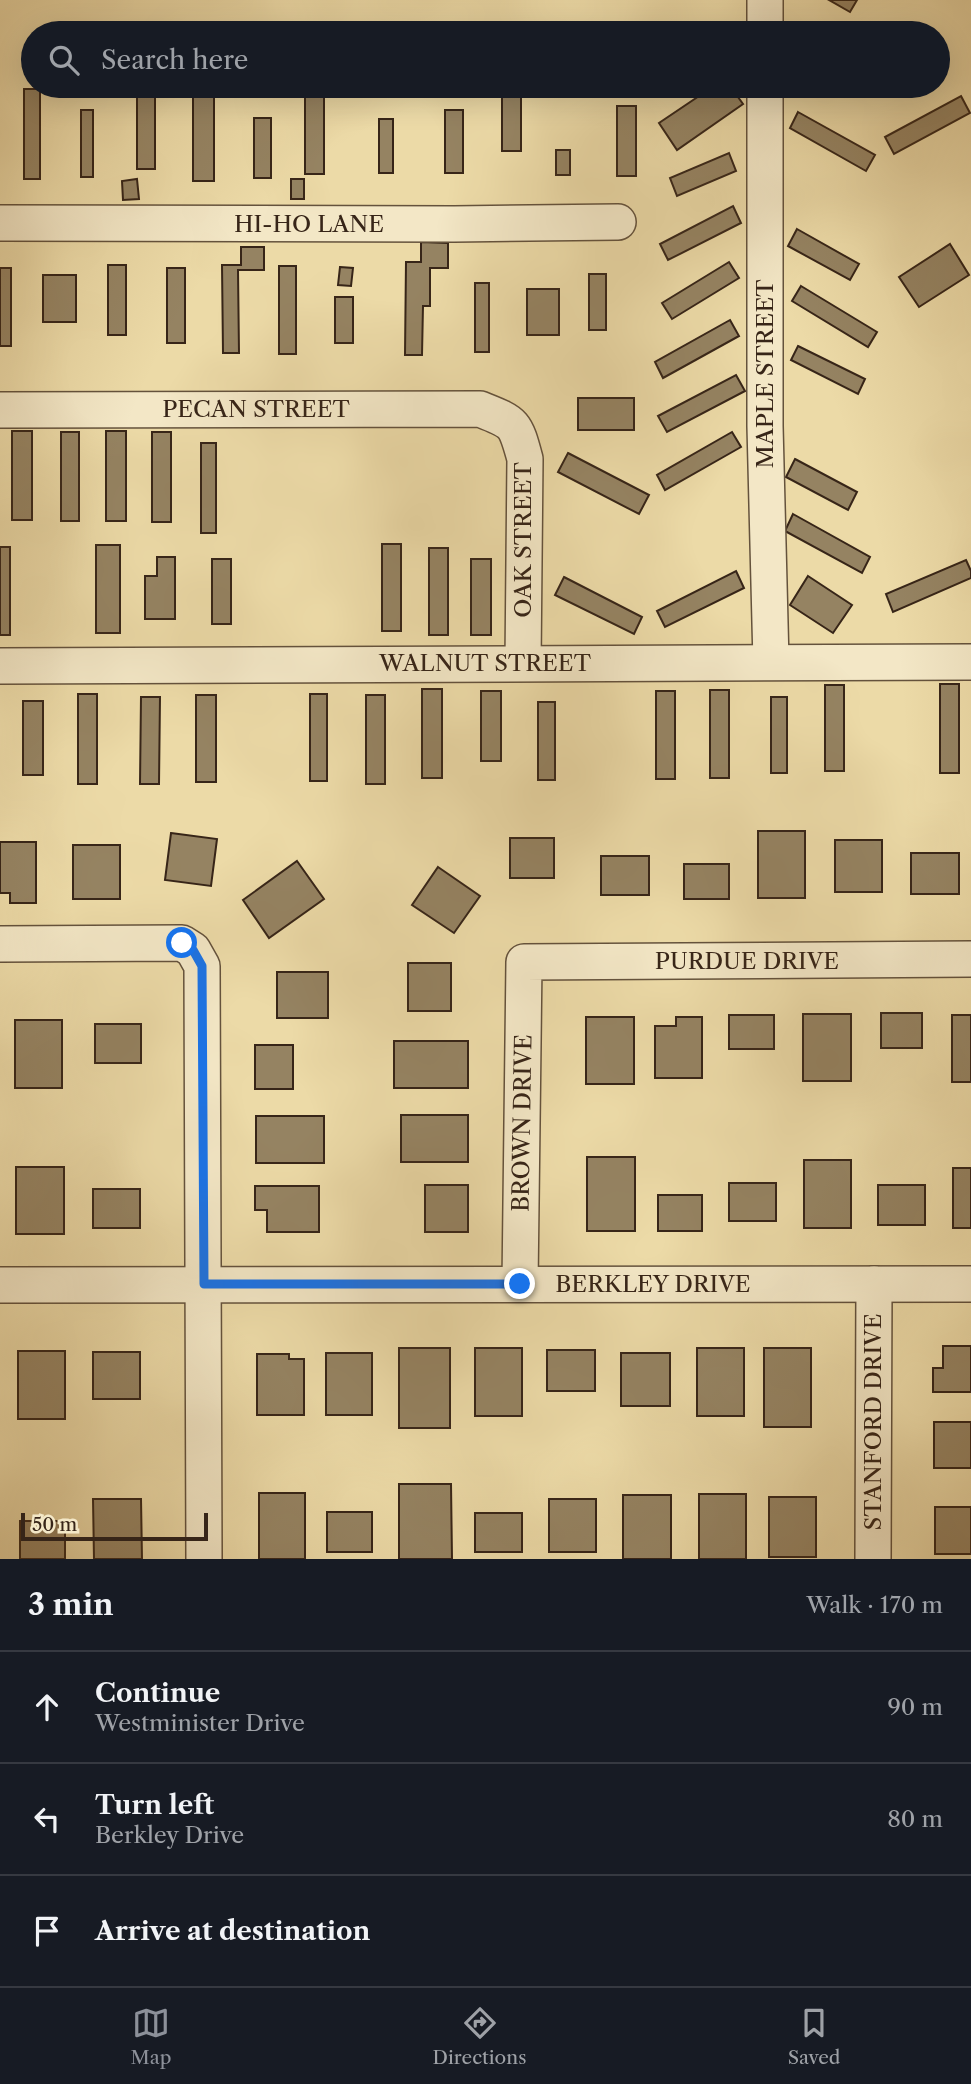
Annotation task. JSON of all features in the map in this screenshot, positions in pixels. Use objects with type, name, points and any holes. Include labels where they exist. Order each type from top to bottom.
[{"type":"street","points":[[765,0],[765,21]]},
{"type":"street","name":"MAPLE STREET","points":[[765,98],[765,426],[771,662]]},
{"type":"street","name":"HI-HO LANE","points":[[0,223],[618,222]]},
{"type":"street","name":"PECAN STREET","points":[[0,410],[480,409],[510,421]]},
{"type":"street","name":"OAK STREET","points":[[510,421],[519,438],[525,459],[523,663]]},
{"type":"street","name":"WALNUT STREET","points":[[0,666],[971,662]]},
{"type":"street","points":[[0,944],[182,943],[193,950],[202,966],[204,1559]]},
{"type":"street","name":"PURDUE DRIVE","points":[[524,962],[971,959]]},
{"type":"street","name":"BROWN DRIVE","points":[[520,1284],[524,962]]},
{"type":"street","name":"BERKLEY DRIVE","points":[[0,1284],[971,1284]]},
{"type":"street","name":"STANFORD DRIVE","points":[[873,1559],[874,1284]]},
{"type":"building","points":[[829,0],[857,0],[850,12]]},
{"type":"building","points":[[961,96],[970,113],[894,154],[885,137]]},
{"type":"building","points":[[24,98],[40,98],[40,179],[24,179]]},
{"type":"building","points":[[137,98],[155,98],[155,169],[137,169]]},
{"type":"building","points":[[193,98],[214,98],[214,181],[193,181]]},
{"type":"building","points":[[305,98],[324,98],[324,174],[305,174]]},
{"type":"building","points":[[502,98],[521,98],[521,151],[502,151]]},
{"type":"building","points":[[696,98],[739,98],[743,104],[677,150],[659,123]]},
{"type":"building","points":[[617,106],[636,106],[636,176],[617,176]]},
{"type":"building","points":[[81,110],[93,110],[93,177],[81,177]]},
{"type":"building","points":[[445,110],[463,110],[463,173],[445,173]]},
{"type":"building","points":[[798,112],[875,155],[866,171],[790,128]]},
{"type":"building","points":[[254,118],[271,118],[271,178],[254,178]]},
{"type":"building","points":[[379,119],[393,119],[393,173],[379,173]]},
{"type":"building","points":[[556,150],[570,150],[570,175],[556,175]]},
{"type":"building","points":[[729,153],[736,171],[677,196],[670,178]]},
{"type":"building","points":[[137,179],[139,199],[123,200],[122,181]]},
{"type":"building","points":[[291,179],[304,179],[304,199],[291,199]]},
{"type":"building","points":[[733,206],[741,223],[668,260],[660,244]]},
{"type":"building","points":[[797,229],[859,264],[850,280],[788,246]]},
{"type":"building","points":[[421,242],[448,243],[448,268],[430,268],[430,306],[423,306],[422,355],[405,355],[406,262],[421,262]]},
{"type":"building","points":[[950,244],[969,275],[919,307],[899,277]]},
{"type":"building","points":[[241,247],[264,247],[264,270],[238,270],[239,353],[223,353],[222,265],[241,265]]},
{"type":"building","points":[[729,262],[739,278],[672,319],[662,303]]},
{"type":"building","points":[[108,265],[126,265],[126,335],[108,335]]},
{"type":"building","points":[[279,266],[296,266],[296,354],[279,354]]},
{"type":"building","points":[[340,267],[353,268],[351,286],[338,285]]},
{"type":"building","points":[[0,268],[11,268],[11,346],[0,346]]},
{"type":"building","points":[[167,268],[185,268],[185,343],[167,343]]},
{"type":"building","points":[[589,274],[606,274],[606,330],[589,330]]},
{"type":"building","points":[[43,275],[76,275],[76,322],[43,322]]},
{"type":"building","points":[[475,283],[489,283],[489,352],[475,352]]},
{"type":"building","points":[[801,286],[877,332],[868,347],[792,301]]},
{"type":"building","points":[[527,289],[559,289],[559,335],[527,335]]},
{"type":"building","points":[[335,297],[353,297],[353,343],[335,343]]},
{"type":"building","points":[[730,320],[739,336],[663,378],[655,362]]},
{"type":"building","points":[[798,346],[865,379],[858,394],[791,360]]},
{"type":"building","points":[[736,375],[745,391],[667,432],[658,416]]},
{"type":"building","points":[[578,398],[634,398],[634,430],[578,430]]},
{"type":"building","points":[[12,431],[32,431],[32,520],[12,520]]},
{"type":"building","points":[[106,431],[126,431],[126,521],[106,521]]},
{"type":"building","points":[[61,432],[79,432],[79,521],[61,521]]},
{"type":"building","points":[[152,432],[171,432],[171,522],[152,522]]},
{"type":"building","points":[[732,432],[741,447],[665,490],[657,475]]},
{"type":"building","points":[[201,443],[216,443],[216,533],[201,533]]},
{"type":"building","points":[[568,453],[649,495],[639,514],[558,472]]},
{"type":"building","points":[[795,459],[857,492],[848,510],[786,477]]},
{"type":"building","points":[[793,514],[870,557],[862,573],[785,531]]},
{"type":"building","points":[[382,544],[401,544],[401,631],[382,631]]},
{"type":"building","points":[[96,545],[120,545],[120,633],[96,633]]},
{"type":"building","points":[[0,547],[10,547],[10,635],[0,635]]},
{"type":"building","points":[[429,548],[448,548],[448,635],[429,635]]},
{"type":"building","points":[[157,557],[175,557],[175,619],[145,619],[145,576],[157,576]]},
{"type":"building","points":[[212,559],[231,559],[231,624],[212,624]]},
{"type":"building","points":[[471,559],[491,559],[491,635],[471,635]]},
{"type":"building","points":[[966,560],[971,578],[893,612],[886,594]]},
{"type":"building","points":[[736,571],[744,588],[665,627],[657,611]]},
{"type":"building","points":[[808,576],[852,605],[833,633],[790,605]]},
{"type":"building","points":[[564,577],[642,617],[634,634],[555,595]]},
{"type":"building","points":[[940,684],[959,684],[959,773],[940,773]]},
{"type":"building","points":[[825,685],[844,685],[844,771],[825,771]]},
{"type":"building","points":[[422,689],[442,689],[442,778],[422,778]]},
{"type":"building","points":[[710,690],[729,690],[729,778],[710,778]]},
{"type":"building","points":[[481,691],[501,691],[501,761],[481,761]]},
{"type":"building","points":[[656,691],[675,691],[675,779],[656,779]]},
{"type":"building","points":[[78,694],[97,694],[97,784],[78,784]]},
{"type":"building","points":[[310,694],[327,694],[327,781],[310,781]]},
{"type":"building","points":[[196,695],[216,695],[216,782],[196,782]]},
{"type":"building","points":[[366,695],[385,695],[385,784],[366,784]]},
{"type":"building","points":[[141,697],[160,697],[159,784],[140,784]]},
{"type":"building","points":[[771,697],[787,697],[787,773],[771,773]]},
{"type":"building","points":[[23,701],[43,701],[43,775],[23,775]]},
{"type":"building","points":[[538,702],[555,702],[555,780],[538,780]]},
{"type":"building","points":[[758,831],[805,831],[805,898],[758,898]]},
{"type":"building","points":[[171,833],[217,839],[211,886],[165,880]]},
{"type":"building","points":[[510,838],[554,838],[554,878],[510,878]]},
{"type":"building","points":[[835,840],[882,840],[882,892],[835,892]]},
{"type":"building","points":[[0,842],[36,842],[36,903],[10,903],[10,893],[0,893]]},
{"type":"building","points":[[73,845],[120,845],[120,899],[73,899]]},
{"type":"building","points":[[911,853],[959,853],[959,894],[911,894]]},
{"type":"building","points":[[601,856],[649,856],[649,895],[601,895]]},
{"type":"building","points":[[297,861],[324,899],[269,938],[243,900]]},
{"type":"building","points":[[684,864],[729,864],[729,899],[684,899]]},
{"type":"building","points":[[438,867],[480,896],[454,933],[412,905]]},
{"type":"building","points":[[408,963],[451,963],[451,1011],[408,1011]]},
{"type":"building","points":[[277,972],[328,972],[328,1018],[277,1018]]},
{"type":"building","points":[[881,1013],[922,1013],[922,1048],[881,1048]]},
{"type":"building","points":[[803,1014],[851,1014],[851,1081],[803,1081]]},
{"type":"building","points":[[729,1015],[774,1015],[774,1049],[729,1049]]},
{"type":"building","points":[[952,1015],[971,1015],[971,1082],[952,1082]]},
{"type":"building","points":[[586,1017],[634,1017],[634,1084],[586,1084]]},
{"type":"building","points":[[676,1017],[702,1017],[702,1078],[655,1078],[655,1026],[676,1026]]},
{"type":"building","points":[[15,1020],[62,1020],[62,1088],[15,1088]]},
{"type":"building","points":[[95,1024],[141,1024],[141,1063],[95,1063]]},
{"type":"building","points":[[394,1041],[468,1041],[468,1088],[394,1088]]},
{"type":"building","points":[[255,1045],[293,1045],[293,1089],[255,1089]]},
{"type":"building","points":[[401,1115],[468,1115],[468,1162],[401,1162]]},
{"type":"building","points":[[256,1116],[324,1116],[324,1163],[256,1163]]},
{"type":"building","points":[[587,1157],[635,1157],[635,1231],[587,1231]]},
{"type":"building","points":[[804,1160],[851,1160],[851,1228],[804,1228]]},
{"type":"building","points":[[16,1167],[64,1167],[64,1234],[16,1234]]},
{"type":"building","points":[[953,1168],[971,1168],[971,1228],[953,1228]]},
{"type":"building","points":[[729,1183],[776,1183],[776,1221],[729,1221]]},
{"type":"building","points":[[425,1185],[468,1185],[468,1232],[425,1232]]},
{"type":"building","points":[[878,1185],[925,1185],[925,1225],[878,1225]]},
{"type":"building","points":[[255,1186],[319,1186],[319,1232],[267,1232],[267,1210],[255,1210]]},
{"type":"building","points":[[93,1189],[140,1189],[140,1228],[93,1228]]},
{"type":"building","points":[[658,1195],[702,1195],[702,1231],[658,1231]]},
{"type":"building","points":[[943,1346],[971,1346],[971,1392],[933,1392],[933,1368],[943,1368]]},
{"type":"building","points":[[399,1348],[450,1348],[450,1428],[399,1428]]},
{"type":"building","points":[[475,1348],[522,1348],[522,1416],[475,1416]]},
{"type":"building","points":[[697,1348],[744,1348],[744,1416],[697,1416]]},
{"type":"building","points":[[764,1348],[811,1348],[811,1427],[764,1427]]},
{"type":"building","points":[[547,1350],[595,1350],[595,1391],[547,1391]]},
{"type":"building","points":[[18,1351],[65,1351],[65,1419],[18,1419]]},
{"type":"building","points":[[93,1352],[140,1352],[140,1399],[93,1399]]},
{"type":"building","points":[[326,1353],[372,1353],[372,1415],[326,1415]]},
{"type":"building","points":[[621,1353],[670,1353],[670,1406],[621,1406]]},
{"type":"building","points":[[257,1354],[289,1354],[289,1359],[304,1359],[304,1415],[257,1415]]},
{"type":"building","points":[[934,1422],[971,1422],[971,1468],[934,1468]]},
{"type":"building","points":[[399,1484],[451,1484],[452,1559],[399,1559]]},
{"type":"building","points":[[259,1493],[305,1493],[305,1559],[259,1559]]},
{"type":"building","points":[[699,1494],[746,1494],[746,1559],[699,1559]]},
{"type":"building","points":[[623,1495],[671,1495],[671,1559],[623,1559]]},
{"type":"building","points":[[769,1497],[816,1497],[816,1557],[769,1557]]},
{"type":"building","points":[[93,1499],[141,1499],[142,1559],[94,1559]]},
{"type":"building","points":[[549,1499],[596,1499],[596,1552],[549,1552]]},
{"type":"building","points":[[935,1507],[971,1507],[971,1554],[935,1554]]},
{"type":"building","points":[[327,1512],[372,1512],[372,1552],[327,1552]]},
{"type":"building","points":[[475,1513],[522,1513],[522,1552],[475,1552]]},
{"type":"building","points":[[20,1521],[65,1521],[65,1559],[20,1559]]},
{"type":"route","points":[[182,943],[193,950],[202,966],[204,1284],[520,1284]]}]
